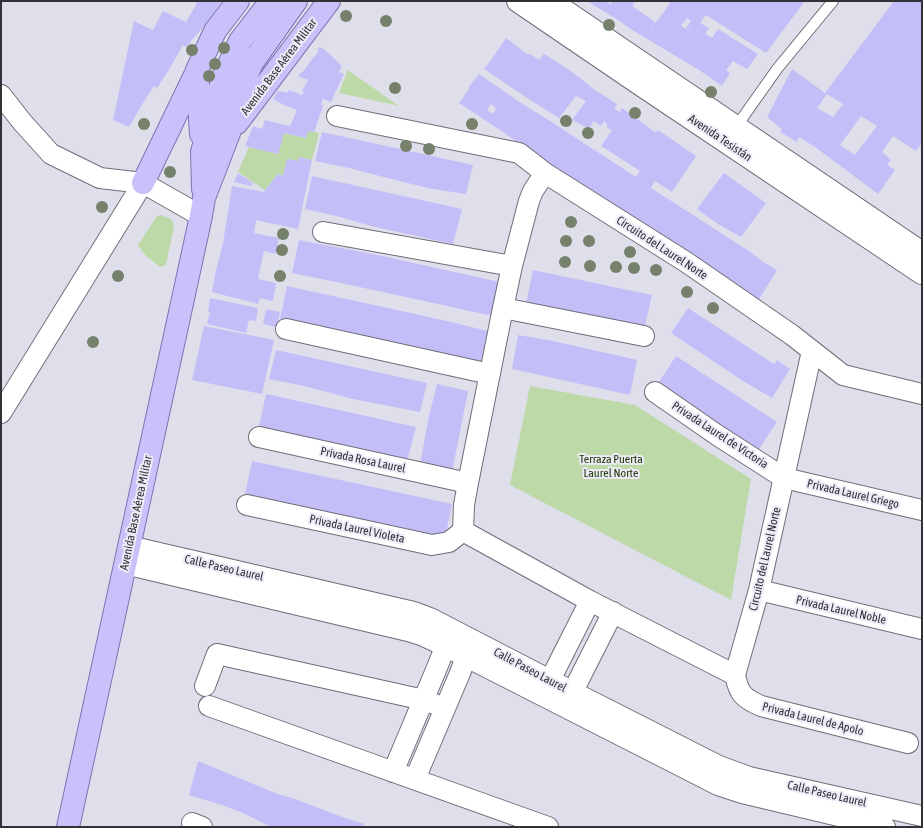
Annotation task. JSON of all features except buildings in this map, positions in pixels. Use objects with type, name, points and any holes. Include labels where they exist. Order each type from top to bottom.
[{"type":"main road","name":"Avenida Base Aérea Militar","points":[[202,207],[202,152],[197,70],[215,31],[238,1]]},
{"type":"main road","name":"Avenida Base Aérea Militar","points":[[202,152],[223,77],[240,41],[271,1]]},
{"type":"main road","name":"Avenida Base Aérea Militar","points":[[68,827],[202,207],[229,133],[244,80],[252,64],[296,1]]},
{"type":"main road","name":"Avenida Base Aérea Militar","points":[[229,133],[329,1]]},
{"type":"main road","points":[[143,183],[197,70]]},
{"type":"street","name":"Avenida Tesistán","points":[[518,1],[922,273]]},
{"type":"street","name":"Avenida Tesistán","points":[[550,1],[922,253]]},
{"type":"street","points":[[1,95],[23,123],[51,154],[100,178],[143,183],[202,207]]},
{"type":"street","name":"Circuito del Laurel Norte","points":[[337,116],[519,153],[545,173],[686,262],[792,335],[812,351],[759,590],[734,675]]},
{"type":"street","points":[[545,173],[533,191],[529,201],[512,266],[468,483],[464,505],[463,531],[590,601],[734,675]]},
{"type":"street","points":[[1,413],[143,183]]},
{"type":"street","points":[[323,232],[512,266]]},
{"type":"street","points":[[503,308],[644,336]]},
{"type":"street","points":[[286,329],[490,374]]},
{"type":"street","points":[[812,351],[843,375],[922,394]]},
{"type":"street","name":"Privada Laurel de Victoria","points":[[655,392],[717,435],[784,478]]},
{"type":"street","name":"Privada Rosa Laurel","points":[[259,437],[468,483]]},
{"type":"street","name":"Privada Laurel Griego","points":[[784,478],[922,510]]},
{"type":"street","name":"Privada Laurel Violeta","points":[[247,505],[432,545],[449,542],[463,531]]},
{"type":"street","name":"Calle Paseo Laurel","points":[[127,555],[421,635],[449,637],[569,700],[718,785],[742,793],[884,827]]},
{"type":"street","name":"Privada Laurel Noble","points":[[759,590],[922,629]]},
{"type":"street","points":[[546,688],[590,601]]},
{"type":"street","points":[[569,700],[613,612]]},
{"type":"street","points":[[393,772],[449,637]]},
{"type":"street","points":[[415,780],[469,648]]},
{"type":"street","points":[[205,686],[217,654],[424,700],[445,708]]},
{"type":"street","name":"Privada Laurel de Apolo","points":[[734,675],[737,686],[742,694],[748,700],[761,706],[908,743]]},
{"type":"street","name":"Calle Paseo Laurel","points":[[569,700],[719,766],[749,777],[922,816]]},
{"type":"street","points":[[209,706],[548,827]]},
{"type":"lane","points":[[736,127],[777,69],[833,1]]},
{"type":"green space","points":[[348,70],[399,106],[339,93]]},
{"type":"green space","points":[[308,131],[319,133],[312,160],[299,157],[298,161],[287,159],[283,176],[278,174],[265,190],[238,172],[249,147],[278,154],[284,133],[306,138]]},
{"type":"green space","points":[[160,215],[172,220],[174,226],[166,265],[160,267],[145,255],[138,245],[157,216]]},
{"type":"green space","name":"Terraza Puerta Laurel Norte","points":[[530,386],[635,405],[751,479],[731,600],[510,485]]}]
